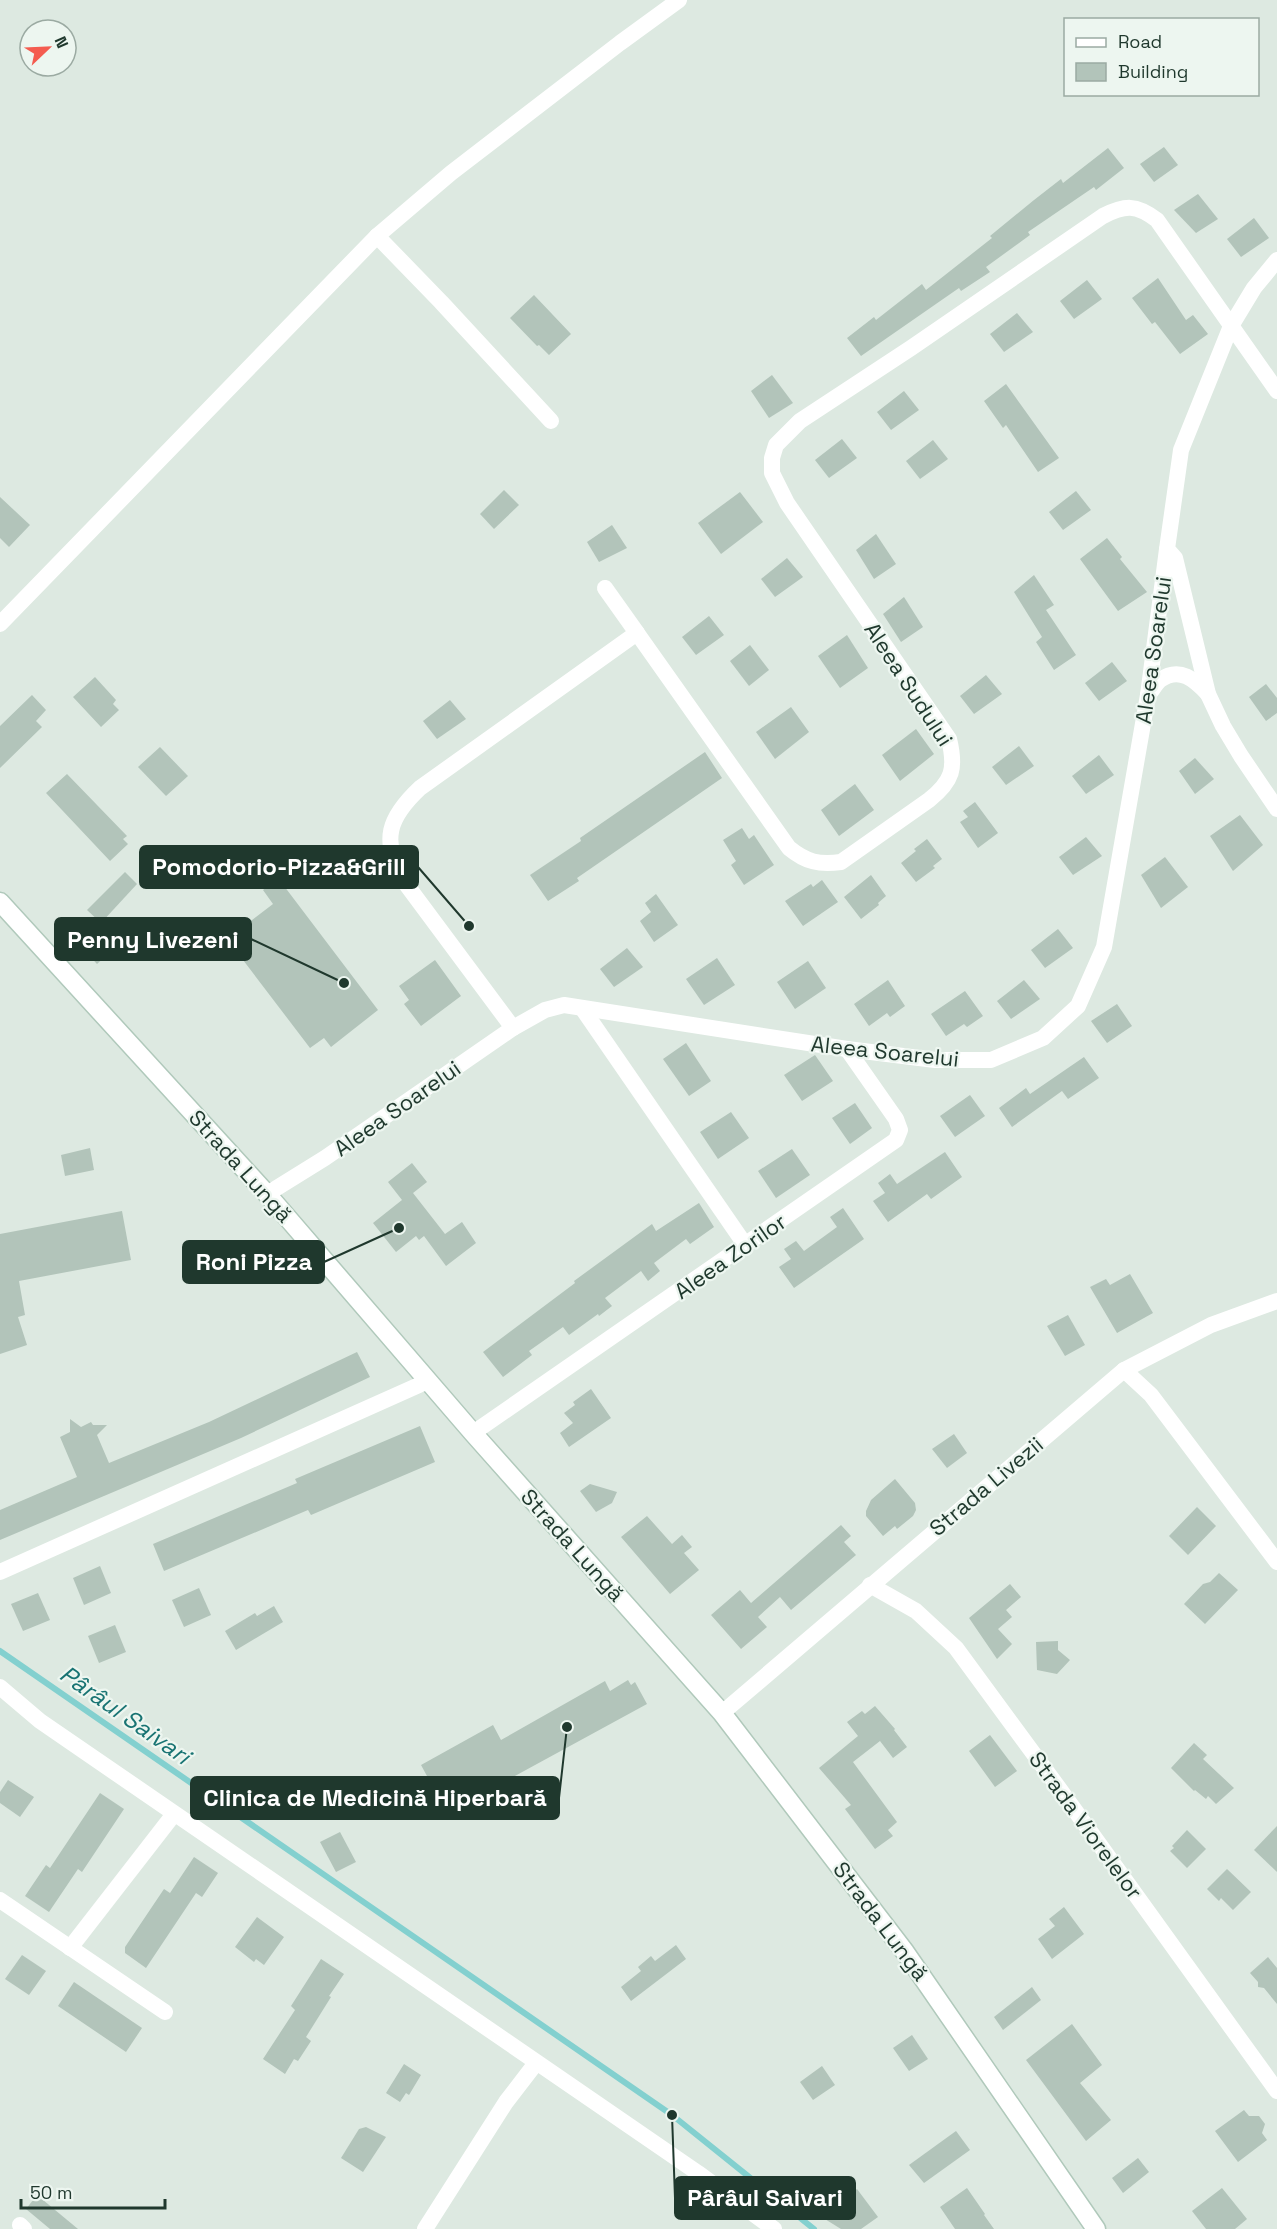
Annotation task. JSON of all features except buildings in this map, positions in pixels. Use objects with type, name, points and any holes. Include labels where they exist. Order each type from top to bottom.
[{"type":"main road","name":"Strada Lungă","points":[[0,902],[267,1194],[473,1433],[722,1713],[905,1952],[1096,2229]]},
{"type":"street","points":[[0,624],[377,236],[451,173],[678,0]]},
{"type":"street","name":"Aleea Sudului","points":[[605,588],[789,848],[800,857],[812,862],[826,864],[841,862],[942,790],[954,767],[953,753],[949,739],[941,725],[779,489],[772,473],[772,458],[776,445],[800,421],[1118,208],[1134,207],[1146,211],[1157,220],[1277,391]]},
{"type":"street","points":[[377,236],[551,421]]},
{"type":"street","name":"Aleea Soarelui","points":[[267,1194],[325,1158],[513,1028],[545,1010],[564,1005],[847,1049],[935,1060],[991,1060],[1044,1038],[1078,1006],[1104,947],[1148,695],[1181,450],[1231,326],[1254,288],[1277,260]]},
{"type":"street","name":"Aleea Soarelui","points":[[1167,549],[1175,558],[1208,694],[1235,746],[1277,809]]},
{"type":"street","points":[[513,1028],[403,880],[394,864],[390,846],[390,831],[397,815],[420,788],[637,633]]},
{"type":"street","points":[[1148,695],[1161,680],[1178,674],[1194,679],[1208,694]]},
{"type":"street","points":[[582,1008],[746,1246]]},
{"type":"street","name":"Aleea Zorilor","points":[[473,1433],[896,1140],[900,1130],[896,1119],[847,1049]]},
{"type":"street","name":"Strada Livezii","points":[[722,1713],[1124,1370],[1211,1324],[1277,1301]]},
{"type":"street","points":[[1124,1370],[1151,1395],[1277,1562]]},
{"type":"street","points":[[0,1572],[428,1381]]},
{"type":"street","name":"Strada Viorelelor","points":[[870,1585],[916,1611],[956,1648],[1277,2091]]},
{"type":"street","points":[[0,1687],[40,1721],[536,2064],[698,2173],[774,2229]]},
{"type":"street","points":[[69,1948],[174,1814]]},
{"type":"street","points":[[0,1900],[165,2012]]},
{"type":"street","points":[[425,2229],[506,2102],[536,2064]]},
{"type":"waterway","name":"Pârâul Saivari","points":[[0,1651],[672,2115],[814,2229]]},
{"type":"place","name":"Pomodorio-Pizza&Grill","points":[[469,926]]},
{"type":"place","name":"Penny Livezeni","points":[[344,983]]},
{"type":"place","name":"Roni Pizza","points":[[399,1228]]},
{"type":"place","name":"Clinica de Medicină Hiperbară","points":[[567,1727]]},
{"type":"place","name":"Pârâul Saivari","points":[[672,2115]]}]
